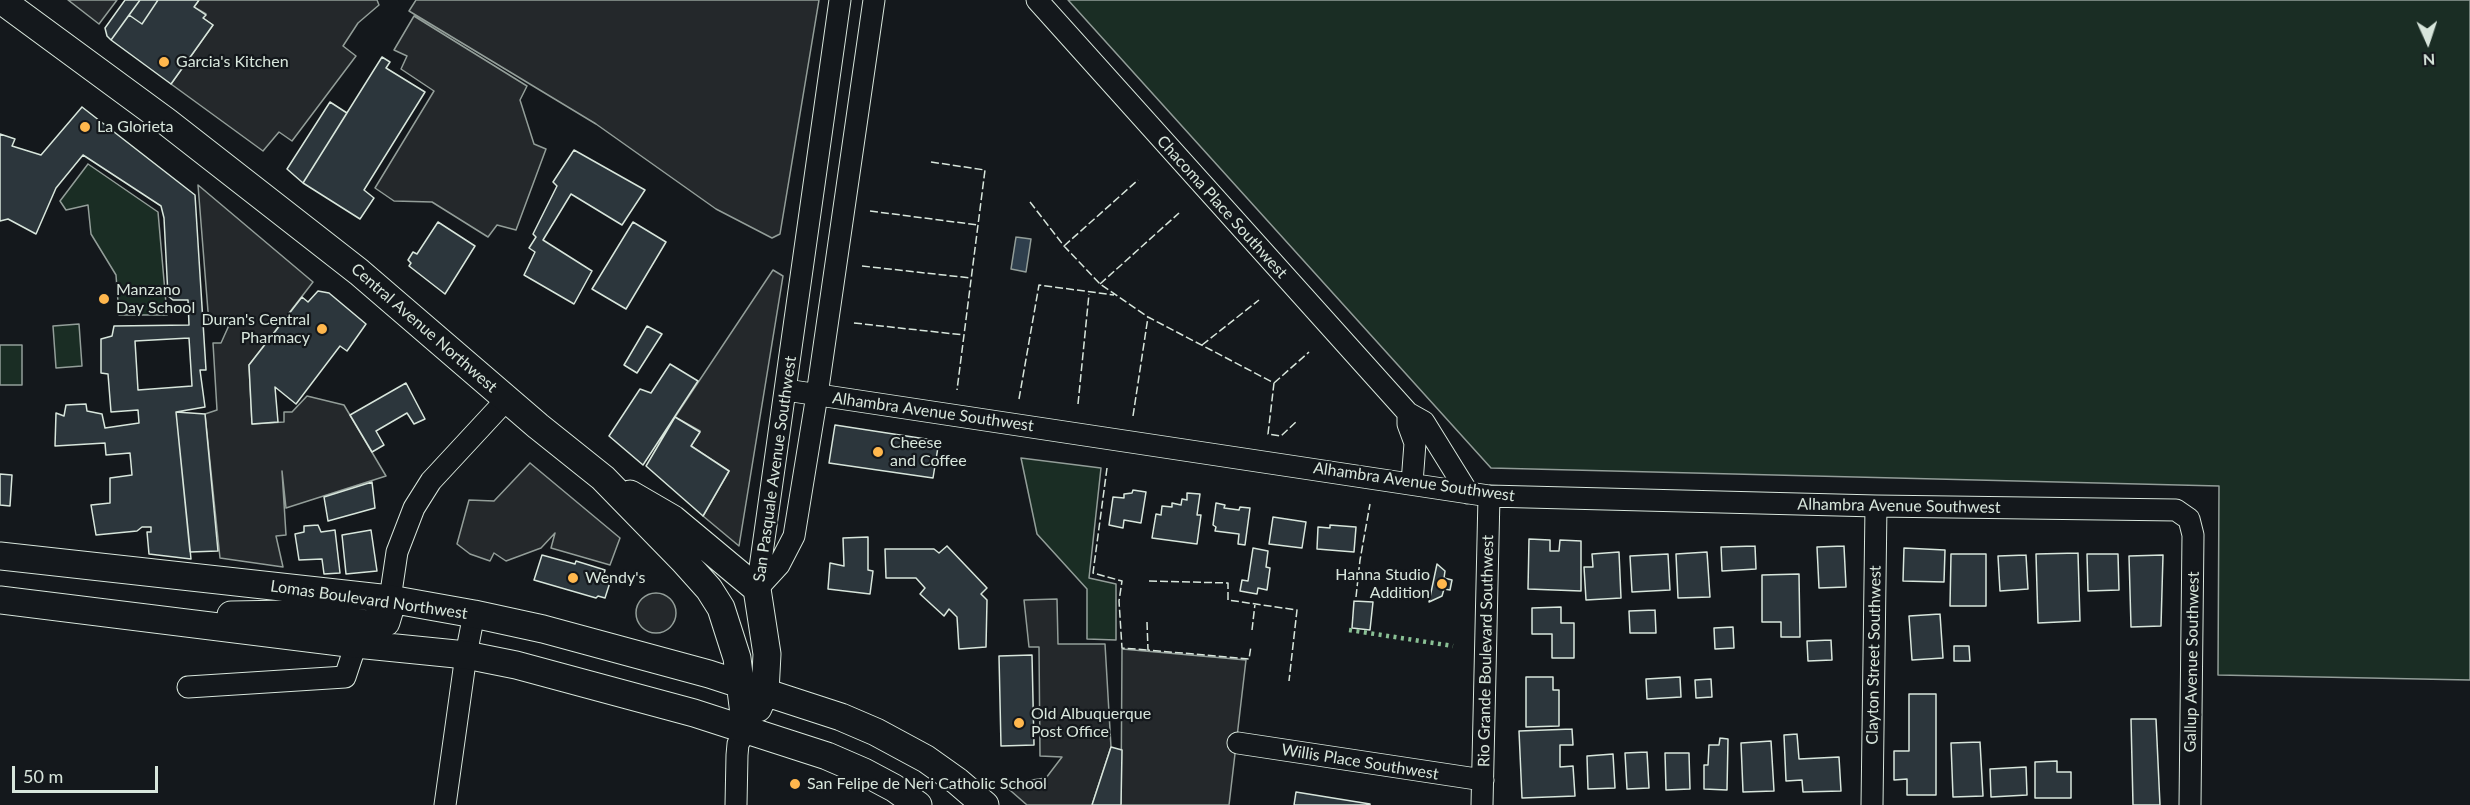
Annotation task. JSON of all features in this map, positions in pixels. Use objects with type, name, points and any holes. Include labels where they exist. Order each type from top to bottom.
[{"type":"main road","name":"Central Avenue Northwest","points":[[1,0],[167,122],[344,259],[603,478],[709,589],[728,623],[753,689]]},
{"type":"main road","points":[[603,478],[673,519],[757,589],[767,654],[753,689],[746,730]]},
{"type":"main road","points":[[9,557],[8,601],[357,644],[466,655],[574,679],[826,756],[864,772],[894,788],[918,805]]},
{"type":"main road","name":"Lomas Boulevard Northwest","points":[[9,557],[390,600],[474,614],[604,645],[841,717],[901,745],[949,774],[985,805]]},
{"type":"main road","points":[[180,622],[224,615],[289,614],[367,624],[386,622],[390,600]]},
{"type":"street","name":"San Pasquale Avenue Southwest","points":[[757,589],[840,0]]},
{"type":"street","name":"San Pasquale Avenue Southwest","points":[[757,589],[779,565],[794,536],[817,395],[874,0]]},
{"type":"street","name":"Chacoma Place Southwest","points":[[1037,0],[1408,413],[1424,422],[1479,494]]},
{"type":"street","name":"Alhambra Avenue Southwest","points":[[786,390],[1479,494],[1876,506],[2168,509],[2183,513],[2189,519]]},
{"type":"street","points":[[390,600],[397,552],[414,508],[431,481],[507,399]]},
{"type":"street","name":"Chacoma Place Southwest","points":[[1408,413],[1408,424],[1415,443],[1412,483]]},
{"type":"street","name":"Rio Grande Boulevard Southwest","points":[[1479,494],[1482,805]]},
{"type":"street","name":"Clayton Street Southwest","points":[[1872,805],[1876,506]]},
{"type":"street","name":"Gallup Avenue Southwest","points":[[2189,519],[2193,535],[2190,805]]},
{"type":"street","points":[[445,805],[474,614]]},
{"type":"street","points":[[188,687],[345,677],[357,644]]},
{"type":"street","points":[[736,805],[736,755],[738,744],[746,730]]},
{"type":"street","name":"Willis Place Southwest","points":[[1238,743],[1483,780]]},
{"type":"green space","points":[[1068,0],[2470,0],[2470,680],[2218,675],[2219,486],[1491,468]]},
{"type":"green space","points":[[88,164],[158,212],[167,315],[119,315],[116,275],[91,234],[88,205],[66,210],[60,201]]},
{"type":"green space","points":[[79,324],[82,366],[56,368],[53,326]]},
{"type":"green space","points":[[0,345],[22,345],[22,385],[0,385]]},
{"type":"green space","points":[[1021,458],[1101,468],[1089,578],[1116,584],[1116,640],[1087,639],[1087,589],[1037,534]]},
{"type":"shaded area","points":[[68,0],[117,0],[99,24]]},
{"type":"shaded area","points":[[199,0],[377,0],[379,5],[358,23],[343,46],[356,56],[292,141],[279,132],[263,151],[171,84],[213,25],[203,18],[206,14],[194,7]]},
{"type":"shaded area","points":[[416,0],[819,0],[780,234],[772,238],[716,209],[596,124],[409,11]]},
{"type":"shaded area","points":[[414,16],[527,86],[520,100],[534,144],[546,149],[516,230],[497,225],[488,237],[432,202],[394,201],[375,188],[434,91],[401,69],[407,56],[394,50]]},
{"type":"shaded area","points":[[198,185],[313,282],[249,365],[252,424],[284,422],[284,412],[292,412],[307,396],[344,405],[386,476],[286,508],[282,471],[286,535],[276,536],[283,567],[220,558],[205,414],[217,410],[213,343],[221,343],[230,323],[209,324]]},
{"type":"shaded area","points":[[773,270],[783,276],[739,546],[703,516],[729,471],[691,446],[700,431],[675,417]]},
{"type":"shaded area","points":[[530,463],[620,538],[610,565],[551,548],[555,533],[541,548],[506,561],[494,553],[490,561],[470,554],[457,544],[469,500],[494,501]]},
{"type":"shaded area","points":[[656,593],[670,599],[676,613],[670,627],[656,633],[642,627],[636,613],[642,599]]},
{"type":"shaded area","points":[[1057,599],[1058,644],[1105,644],[1111,747],[1092,805],[1027,805],[1003,784],[1046,778],[1062,757],[1040,756],[1039,647],[1029,647],[1024,600]]},
{"type":"shaded area","points":[[1122,649],[1246,660],[1229,805],[1121,805]]},
{"type":"water","points":[[1016,237],[1031,239],[1026,272],[1011,269]]},
{"type":"building","points":[[125,0],[140,0],[111,40],[105,28]]},
{"type":"building","points":[[140,0],[158,0],[142,24],[129,15]]},
{"type":"building","name":"Garcia's Kitchen","points":[[158,0],[199,0],[194,7],[206,15],[203,18],[213,25],[171,84],[111,40],[129,15],[142,24]]},
{"type":"building","points":[[382,57],[390,62],[386,68],[425,92],[364,190],[374,198],[360,219],[303,183]]},
{"type":"building","points":[[330,102],[347,113],[303,183],[287,169]]},
{"type":"building","points":[[82,107],[195,195],[206,370],[200,370],[205,407],[176,412],[191,559],[149,554],[147,532],[151,532],[151,527],[142,527],[137,531],[96,535],[91,505],[110,503],[110,478],[132,475],[130,453],[106,455],[105,443],[55,446],[56,413],[64,416],[66,405],[86,404],[87,411],[102,414],[105,428],[139,423],[138,410],[111,412],[108,374],[101,373],[101,339],[112,336],[114,326],[189,325],[188,300],[173,300],[168,296],[164,218],[161,206],[83,155],[56,188],[36,234],[8,219],[0,221],[0,134],[15,139],[12,146],[41,155]],"holes":[[[189,338],[192,386],[138,390],[135,341]]]},
{"type":"building","points":[[574,150],[645,190],[622,225],[571,194],[543,240],[592,271],[574,304],[524,275],[535,252],[529,248],[536,237],[533,234],[557,186],[553,182]]},
{"type":"building","points":[[438,222],[475,246],[445,294],[409,266],[411,263],[408,260],[413,252],[417,254]]},
{"type":"building","points":[[633,222],[666,242],[626,309],[592,289]]},
{"type":"building","points":[[318,291],[329,293],[366,324],[347,351],[340,346],[296,404],[275,387],[278,422],[252,424],[249,365],[302,297],[308,302]]},
{"type":"building","points":[[647,326],[662,334],[637,373],[624,365]]},
{"type":"building","points":[[670,364],[698,381],[643,465],[609,436],[640,389],[651,393]]},
{"type":"building","points":[[406,383],[425,419],[414,424],[407,413],[376,431],[384,445],[372,452],[350,415]]},
{"type":"building","points":[[176,412],[205,414],[218,551],[190,552]]},
{"type":"building","points":[[675,417],[700,432],[691,446],[729,471],[703,516],[646,466]]},
{"type":"building","points":[[835,425],[939,441],[933,478],[829,463]]},
{"type":"building","points":[[0,474],[12,475],[10,506],[0,505]]},
{"type":"building","points":[[372,482],[375,508],[328,521],[324,497]]},
{"type":"building","points":[[1133,490],[1146,492],[1141,523],[1124,520],[1123,528],[1109,525],[1113,497],[1124,498],[1124,494],[1132,493]]},
{"type":"building","points":[[1187,493],[1200,494],[1197,515],[1201,515],[1197,544],[1152,538],[1156,514],[1161,515],[1162,506],[1172,507],[1172,503],[1181,505],[1182,499],[1187,500]]},
{"type":"building","points":[[1216,503],[1225,505],[1224,508],[1239,510],[1240,507],[1250,508],[1245,545],[1238,544],[1239,534],[1215,531],[1216,527],[1213,525]]},
{"type":"building","points":[[1273,517],[1306,522],[1302,548],[1269,544]]},
{"type":"building","points":[[318,525],[321,532],[335,530],[340,573],[324,574],[322,559],[299,560],[295,534],[304,532],[304,526]]},
{"type":"building","points":[[1330,525],[1356,527],[1354,552],[1317,549],[1318,527],[1330,528]]},
{"type":"building","points":[[371,530],[377,571],[346,574],[342,535]]},
{"type":"building","points":[[868,537],[868,570],[873,571],[870,594],[828,589],[830,563],[844,566],[843,538]]},
{"type":"building","points":[[1529,539],[1550,540],[1550,551],[1559,551],[1560,540],[1581,541],[1581,591],[1528,589]]},
{"type":"building","points":[[947,546],[987,588],[981,594],[987,600],[986,647],[959,649],[957,617],[949,609],[944,616],[920,594],[925,588],[916,578],[886,578],[885,549],[934,549],[939,553]]},
{"type":"building","points":[[1755,546],[1756,569],[1722,571],[1721,547]]},
{"type":"building","points":[[1844,546],[1846,587],[1819,588],[1817,547]]},
{"type":"building","points":[[1253,548],[1268,551],[1266,567],[1270,568],[1267,590],[1258,588],[1257,594],[1240,591],[1242,580],[1248,581]]},
{"type":"building","points":[[1904,548],[1945,550],[1944,582],[1903,581]]},
{"type":"building","points":[[1619,552],[1621,598],[1586,600],[1584,567],[1593,567],[1592,554]]},
{"type":"building","points":[[1707,552],[1710,597],[1678,598],[1676,554]]},
{"type":"building","points":[[2078,553],[2080,621],[2038,623],[2036,554]]},
{"type":"building","points":[[1668,554],[1670,590],[1632,592],[1630,556]]},
{"type":"building","points":[[1951,554],[1986,554],[1986,606],[1950,606]]},
{"type":"building","points":[[2087,554],[2118,554],[2119,590],[2088,591]]},
{"type":"building","name":"Wendy's","points":[[542,555],[575,564],[576,561],[605,570],[604,574],[612,576],[605,598],[598,596],[596,598],[534,580]]},
{"type":"building","points":[[2026,555],[2028,589],[2000,591],[1998,556]]},
{"type":"building","points":[[2163,555],[2161,626],[2131,627],[2129,556]]},
{"type":"building","name":"Hanna Studio Addition","points":[[1437,564],[1445,571],[1444,578],[1452,580],[1450,590],[1444,589],[1442,596],[1429,602]]},
{"type":"building","points":[[1799,574],[1800,637],[1781,637],[1781,622],[1762,622],[1762,575]]},
{"type":"building","points":[[1354,601],[1373,602],[1370,630],[1352,628]]},
{"type":"building","points":[[1561,607],[1561,623],[1574,623],[1574,658],[1552,658],[1552,634],[1532,634],[1532,608]]},
{"type":"building","points":[[1655,610],[1656,633],[1630,633],[1629,611]]},
{"type":"building","points":[[1940,614],[1943,658],[1912,660],[1909,616]]},
{"type":"building","points":[[1733,627],[1734,648],[1715,649],[1714,628]]},
{"type":"building","points":[[1831,640],[1832,660],[1808,661],[1807,641]]},
{"type":"building","points":[[1954,646],[1969,646],[1970,661],[1954,661]]},
{"type":"building","points":[[1032,655],[1034,745],[1001,746],[999,656]]},
{"type":"building","points":[[1526,677],[1553,677],[1553,690],[1559,690],[1559,726],[1526,727]]},
{"type":"building","points":[[1680,677],[1681,697],[1647,699],[1646,679]]},
{"type":"building","points":[[1711,679],[1712,697],[1696,698],[1695,680]]},
{"type":"building","points":[[1909,694],[1936,694],[1936,795],[1907,795],[1907,779],[1894,780],[1894,751],[1909,751]]},
{"type":"building","points":[[2131,719],[2156,719],[2160,805],[2133,805]]},
{"type":"building","points":[[1572,729],[1573,745],[1560,745],[1560,767],[1573,766],[1575,796],[1522,798],[1519,731]]},
{"type":"building","points":[[1797,734],[1799,759],[1839,757],[1841,791],[1803,792],[1802,780],[1786,781],[1784,735]]},
{"type":"building","points":[[1720,738],[1728,739],[1727,790],[1704,789],[1704,765],[1708,765],[1709,745],[1719,745]]},
{"type":"building","points":[[1771,741],[1774,791],[1743,792],[1741,743]]},
{"type":"building","points":[[1980,742],[1983,796],[1953,797],[1951,743]]},
{"type":"building","points":[[1111,747],[1122,750],[1121,805],[1092,805]]},
{"type":"building","points":[[1647,752],[1649,788],[1627,789],[1625,753]]},
{"type":"building","points":[[1665,753],[1689,753],[1690,789],[1666,790]]},
{"type":"building","points":[[1613,754],[1615,788],[1588,789],[1587,756]]},
{"type":"building","points":[[2057,761],[2057,772],[2071,772],[2071,798],[2035,798],[2035,762]]},
{"type":"building","points":[[2026,767],[2027,795],[1991,797],[1990,769]]},
{"type":"building","points":[[1296,792],[1370,804],[1370,805],[1294,805]]},
{"type":"hedge","points":[[1349,630],[1453,646]]},
{"type":"fence","points":[[931,162],[985,170],[957,390]]},
{"type":"fence","points":[[1064,246],[1138,180]]},
{"type":"fence","points":[[1030,202],[1064,246],[1100,284],[1148,317],[1274,383],[1268,434],[1281,436],[1296,422]]},
{"type":"fence","points":[[870,211],[978,225]]},
{"type":"fence","points":[[1100,284],[1179,213]]},
{"type":"fence","points":[[862,266],[971,278]]},
{"type":"fence","points":[[1019,399],[1039,285],[1114,295]]},
{"type":"fence","points":[[1078,404],[1089,294]]},
{"type":"fence","points":[[1202,345],[1259,300]]},
{"type":"fence","points":[[1133,416],[1148,317]]},
{"type":"fence","points":[[854,323],[964,335]]},
{"type":"fence","points":[[1274,383],[1309,352]]},
{"type":"fence","points":[[1107,468],[1093,573],[1122,581],[1119,601],[1122,648],[1148,650]]},
{"type":"fence","points":[[1356,597],[1370,504]]},
{"type":"fence","points":[[1149,581],[1228,583],[1228,600],[1297,610],[1289,681]]},
{"type":"fence","points":[[1252,630],[1255,604]]},
{"type":"fence","points":[[1147,622],[1148,650],[1249,659],[1251,646]]},
{"type":"place","name":"Garcia's Kitchen","points":[[164,62]]},
{"type":"place","name":"La Glorieta","points":[[85,127]]},
{"type":"place","name":"Manzano Day School","points":[[104,299]]},
{"type":"place","name":"Duran's Central Pharmacy","points":[[322,329]]},
{"type":"place","name":"Cheese and Coffee","points":[[878,452]]},
{"type":"place","name":"Wendy's","points":[[573,578]]},
{"type":"place","name":"Hanna Studio Addition","points":[[1442,584]]},
{"type":"place","name":"Old Albuquerque Post Office","points":[[1019,723]]},
{"type":"place","name":"San Felipe de Neri Catholic School","points":[[795,784]]}]
